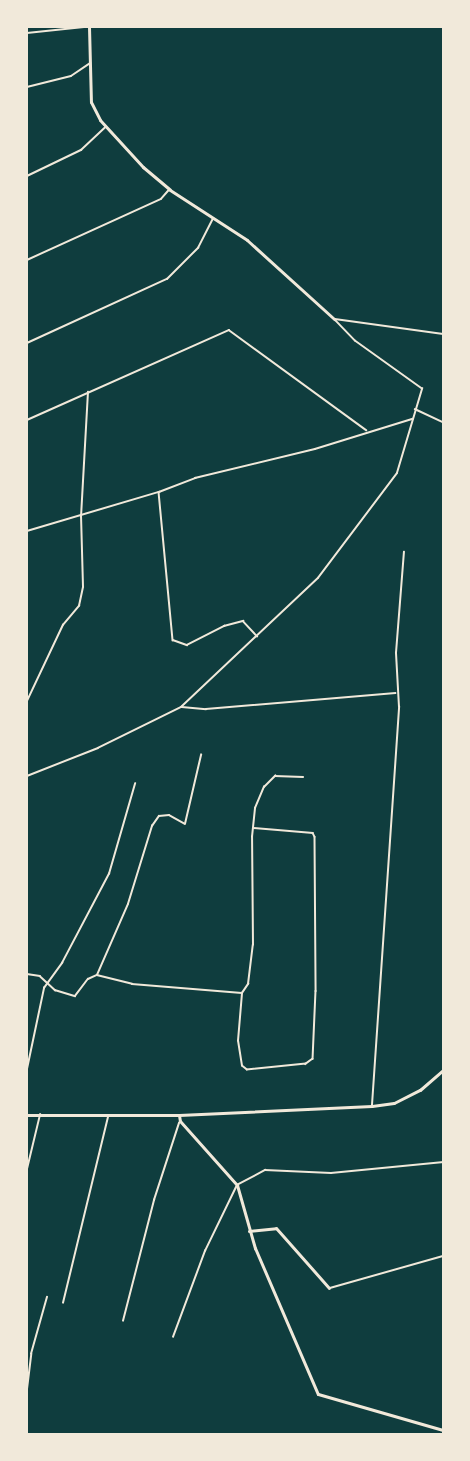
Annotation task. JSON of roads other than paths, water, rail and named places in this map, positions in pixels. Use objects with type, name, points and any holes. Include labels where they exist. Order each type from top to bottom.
[{"type":"street","points":[[86,27],[91,102],[106,126],[143,167],[170,190],[247,240],[334,319]]},
{"type":"street","points":[[27,1114],[179,1115],[372,1106],[394,1103],[420,1090],[443,1070]]},
{"type":"street","points":[[179,1115],[180,1121],[237,1185],[249,1231],[311,1383],[326,1398],[443,1430]]},
{"type":"street","points":[[249,1231],[276,1228],[329,1288]]},
{"type":"lane","points":[[27,33],[86,27]]},
{"type":"lane","points":[[27,87],[71,76],[90,63]]},
{"type":"lane","points":[[27,176],[81,150],[106,126]]},
{"type":"lane","points":[[27,260],[161,199],[170,190]]},
{"type":"lane","points":[[27,343],[167,279],[198,248],[213,219]]},
{"type":"lane","points":[[334,319],[443,334]]},
{"type":"lane","points":[[27,776],[98,748],[181,707],[258,637],[338,555],[397,473],[422,389],[355,341],[334,319]]},
{"type":"lane","points":[[27,420],[229,330],[365,426],[367,432]]},
{"type":"lane","points":[[27,700],[63,625],[79,606],[83,587],[81,517],[88,391]]},
{"type":"lane","points":[[415,409],[443,422]]},
{"type":"lane","points":[[27,531],[81,517],[195,478],[315,450],[413,419]]},
{"type":"lane","points":[[159,492],[173,640],[187,645],[234,621],[243,621],[258,637]]},
{"type":"lane","points":[[372,1106],[399,707],[396,693],[404,552]]},
{"type":"lane","points":[[181,707],[206,709],[396,693]]},
{"type":"lane","points":[[97,975],[128,904],[152,826],[159,816],[169,815],[185,824],[201,755]]},
{"type":"lane","points":[[254,828],[313,833],[318,874],[313,1059],[306,1064],[248,1070],[242,1066],[238,1041],[242,993],[248,984],[253,945],[254,828],[255,808],[264,787],[275,776],[303,777]]},
{"type":"lane","points":[[27,1069],[39,1000],[109,873],[135,784]]},
{"type":"lane","points":[[27,974],[40,975],[48,983],[75,996],[88,979],[97,975],[132,984],[242,993]]},
{"type":"lane","points":[[27,1169],[40,1115]]},
{"type":"lane","points":[[63,1303],[108,1115]]},
{"type":"lane","points":[[123,1321],[154,1200],[180,1121]]},
{"type":"lane","points":[[173,1337],[210,1240],[237,1185],[265,1170],[331,1173],[443,1162]]},
{"type":"lane","points":[[329,1288],[443,1256]]},
{"type":"lane","points":[[27,1389],[31,1353],[47,1297]]}]
